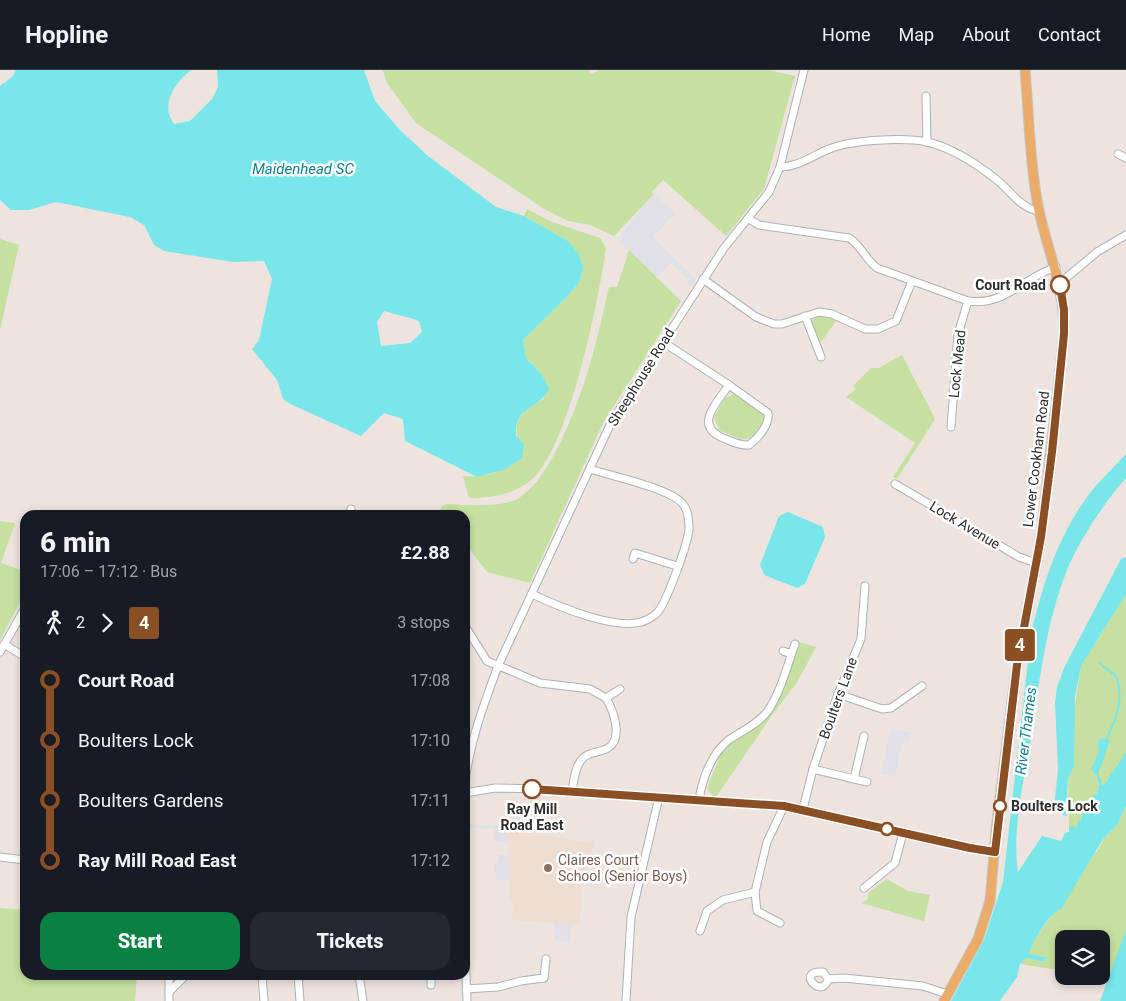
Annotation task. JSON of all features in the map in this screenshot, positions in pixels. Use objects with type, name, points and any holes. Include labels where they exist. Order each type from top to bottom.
[{"type":"main road","name":"Lower Cookham Road","points":[[946,998],[983,928],[990,901],[1016,669],[1036,563],[1050,461],[1064,334],[1064,310],[1060,283],[1039,210],[1025,70]]},
{"type":"street","name":"Sheephouse Road","points":[[470,751],[483,705],[498,666],[611,423],[724,248],[769,192],[780,168],[804,70]]},
{"type":"street","points":[[926,96],[927,142]]},
{"type":"street","points":[[780,168],[791,167],[831,148],[880,140],[927,142],[967,158],[998,180],[1028,209],[1039,210]]},
{"type":"street","points":[[1118,154],[1125,160]]},
{"type":"street","points":[[749,219],[759,225],[849,238],[856,243],[869,262],[877,268],[968,301],[983,304],[998,299],[1047,270],[1056,267]]},
{"type":"street","points":[[1060,283],[1097,252],[1126,235]]},
{"type":"street","points":[[703,279],[764,322],[782,324],[819,312],[832,314],[865,329],[878,329],[896,321],[912,281]]},
{"type":"street","name":"Lock Mead","points":[[951,427],[958,334],[968,301]]},
{"type":"street","points":[[805,316],[821,357]]},
{"type":"street","points":[[663,342],[729,385],[768,413],[769,419],[766,426],[748,445],[738,444],[715,434],[708,426],[708,416],[729,385]]},
{"type":"street","points":[[532,594],[586,616],[623,623],[641,622],[657,614],[668,598],[689,530],[688,517],[683,504],[668,493],[590,469]]},
{"type":"street","name":"Lock Avenue","points":[[894,484],[1019,557],[1036,563]]},
{"type":"street","points":[[633,554],[677,566]]},
{"type":"street","name":"Boulters Lane","points":[[803,809],[813,769],[838,694],[861,638],[865,586]]},
{"type":"street","points":[[0,652],[20,617]]},
{"type":"street","points":[[470,634],[487,661],[540,683],[590,689],[606,698],[616,726],[615,740],[608,748],[582,759],[572,791]]},
{"type":"street","points":[[4,644],[20,654]]},
{"type":"street","points":[[699,800],[700,790],[715,754],[728,741],[766,713],[778,691],[795,644]]},
{"type":"street","points":[[782,651],[791,654]]},
{"type":"street","points":[[838,694],[882,709],[891,708],[922,686]]},
{"type":"street","points":[[606,698],[620,689]]},
{"type":"street","points":[[854,780],[864,736]]},
{"type":"street","points":[[813,769],[866,782]]},
{"type":"street","points":[[470,792],[495,788],[572,791],[784,806],[995,852]]},
{"type":"street","points":[[626,1001],[631,917],[658,797]]},
{"type":"street","points":[[780,923],[757,911],[755,892],[767,842],[784,806]]},
{"type":"street","points":[[864,888],[895,863],[903,833]]},
{"type":"street","points":[[0,857],[20,859]]},
{"type":"street","points":[[700,930],[707,911],[715,905],[723,900],[755,892]]},
{"type":"street","points":[[466,989],[498,987],[544,978],[546,959]]},
{"type":"street","points":[[828,978],[923,986],[946,998]]},
{"type":"street","points":[[168,1001],[169,980]]},
{"type":"street","points":[[168,992],[181,980]]},
{"type":"street","points":[[262,980],[264,1001]]},
{"type":"street","points":[[298,980],[300,1001]]},
{"type":"street","points":[[360,980],[363,1001]]},
{"type":"street","points":[[431,980],[431,985]]},
{"type":"street","points":[[466,980],[466,1001]]},
{"type":"shaded area","points":[[654,194],[675,213],[653,237],[696,279],[691,286],[688,282],[689,280],[671,263],[657,277],[617,239]]},
{"type":"shaded area","points":[[891,728],[911,733],[908,744],[902,743],[895,776],[881,774]]},
{"type":"shaded area","name":"Claires Court School (Senior Boys)","points":[[536,795],[543,796],[538,805],[534,834],[594,843],[581,889],[580,925],[512,920],[513,901],[509,900],[507,826],[529,826]]},
{"type":"shaded area","points":[[470,824],[507,826],[507,842],[497,842],[494,829],[470,828]]},
{"type":"shaded area","points":[[498,855],[508,855],[509,880],[497,880],[495,867]]},
{"type":"shaded area","points":[[555,923],[572,924],[569,942],[554,940]]},
{"type":"green space","points":[[383,70],[588,70],[591,74],[599,70],[768,70],[795,76],[764,189],[726,236],[663,180],[652,192],[654,194],[614,236],[590,225],[568,221],[544,209],[416,123],[387,83]]},
{"type":"green space","points":[[527,209],[550,221],[600,238],[606,248],[597,301],[580,372],[569,407],[557,439],[544,464],[530,481],[516,490],[493,496],[469,498],[463,476],[479,476],[494,473],[522,458],[517,437],[518,422],[526,411],[544,399],[541,373],[526,358],[523,339],[568,296],[580,281],[583,267],[568,241],[524,216]]},
{"type":"green space","points":[[0,239],[19,245],[0,330]]},
{"type":"green space","points":[[629,250],[681,301],[603,423],[530,583],[487,572],[470,550],[470,510],[440,510],[442,506],[447,504],[494,505],[512,501],[526,492],[543,473],[560,443],[584,385],[595,348],[609,287],[617,287]]},
{"type":"green space","points":[[819,316],[835,318],[836,321],[821,342],[818,342],[810,322]]},
{"type":"green space","points":[[902,355],[935,419],[897,479],[893,477],[915,443],[846,397],[855,390],[854,385],[871,368],[879,368]]},
{"type":"green space","points":[[734,394],[762,412],[765,419],[750,438],[741,439],[719,430],[714,417],[725,398]]},
{"type":"green space","points":[[0,521],[15,523],[1,563],[20,569],[20,602],[0,640]]},
{"type":"green space","points":[[1126,594],[1126,752],[1104,785],[1101,784],[1101,780],[1098,784],[1098,792],[1090,800],[1079,823],[1075,827],[1069,827],[1068,778],[1074,767],[1074,711],[1081,666]]},
{"type":"green space","points":[[798,642],[816,647],[798,681],[716,797],[707,788],[723,749],[755,728],[772,711],[784,684]]},
{"type":"green space","points":[[1126,806],[1126,930],[1110,978],[1110,930],[1055,930],[1055,970],[1020,964],[1027,958],[1044,962],[1045,957],[1029,954],[1033,942],[1101,845],[1103,839],[1117,825]]},
{"type":"green space","points":[[887,879],[908,891],[930,895],[924,921],[861,903],[868,899],[868,893]]},
{"type":"green space","points":[[0,908],[20,910],[20,980],[137,980],[135,1001],[0,1001]]},
{"type":"water","name":"Maidenhead SC","points":[[16,70],[191,70],[179,81],[171,95],[168,109],[174,124],[190,121],[212,99],[218,87],[217,70],[364,70],[375,101],[400,130],[428,156],[496,207],[524,216],[568,241],[578,253],[583,267],[580,281],[568,296],[523,340],[526,358],[541,373],[549,389],[539,401],[523,413],[516,426],[516,436],[524,444],[522,458],[506,469],[477,477],[405,441],[403,419],[384,413],[361,436],[288,403],[283,399],[277,380],[252,349],[259,340],[272,279],[264,261],[233,262],[164,251],[154,245],[144,225],[130,217],[56,202],[29,210],[11,210],[0,200],[0,86],[13,76]],"holes":[[[384,311],[419,321],[422,332],[410,343],[381,346],[377,322]]]},
{"type":"water","name":"River Thames","points":[[1126,454],[1126,478],[1101,509],[1085,534],[1067,570],[1053,612],[1019,808],[1016,841],[1018,872],[1042,836],[1061,841],[1065,833],[1069,832],[1069,827],[1075,827],[1079,823],[1090,800],[1098,792],[1099,778],[1101,778],[1101,784],[1104,785],[1126,752],[1126,806],[1117,825],[1103,839],[1061,909],[1047,921],[1034,942],[1029,954],[1045,957],[1044,962],[1027,958],[1020,964],[1017,977],[1000,1001],[951,1001],[984,940],[1003,882],[1031,634],[1047,578],[1060,543],[1079,509],[1094,488]]},
{"type":"water","points":[[788,512],[823,527],[825,537],[805,584],[797,588],[764,575],[760,565],[779,516]]},
{"type":"water","points":[[1126,557],[1126,594],[1081,666],[1075,696],[1074,767],[1068,778],[1066,816],[1063,815],[1063,811],[1054,808],[1058,769],[1055,702],[1057,687],[1065,666],[1121,559]]},
{"type":"water","points":[[1100,738],[1110,740],[1099,772],[1095,774],[1091,769],[1099,752]]},
{"type":"water","points":[[1126,930],[1126,1001],[1100,1001],[1106,985],[1110,985],[1110,974]]},
{"type":"waterway","points":[[1100,663],[1115,675],[1120,691],[1116,717],[1106,740]]},
{"type":"waterway","points":[[1097,770],[1099,781]]},
{"type":"bus line","name":"4","points":[[532,789],[784,806],[995,852],[996,830],[1017,665],[1041,537],[1052,452],[1064,334],[1064,310],[1060,285]]},
{"type":"place","name":"Court Road","points":[[1060,285]]},
{"type":"place","name":"Ray Mill Road East","points":[[532,789]]},
{"type":"place","name":"Boulters Lock","points":[[1000,806]]},
{"type":"place","name":"Claires Court School (Senior Boys)","points":[[548,868]]}]
